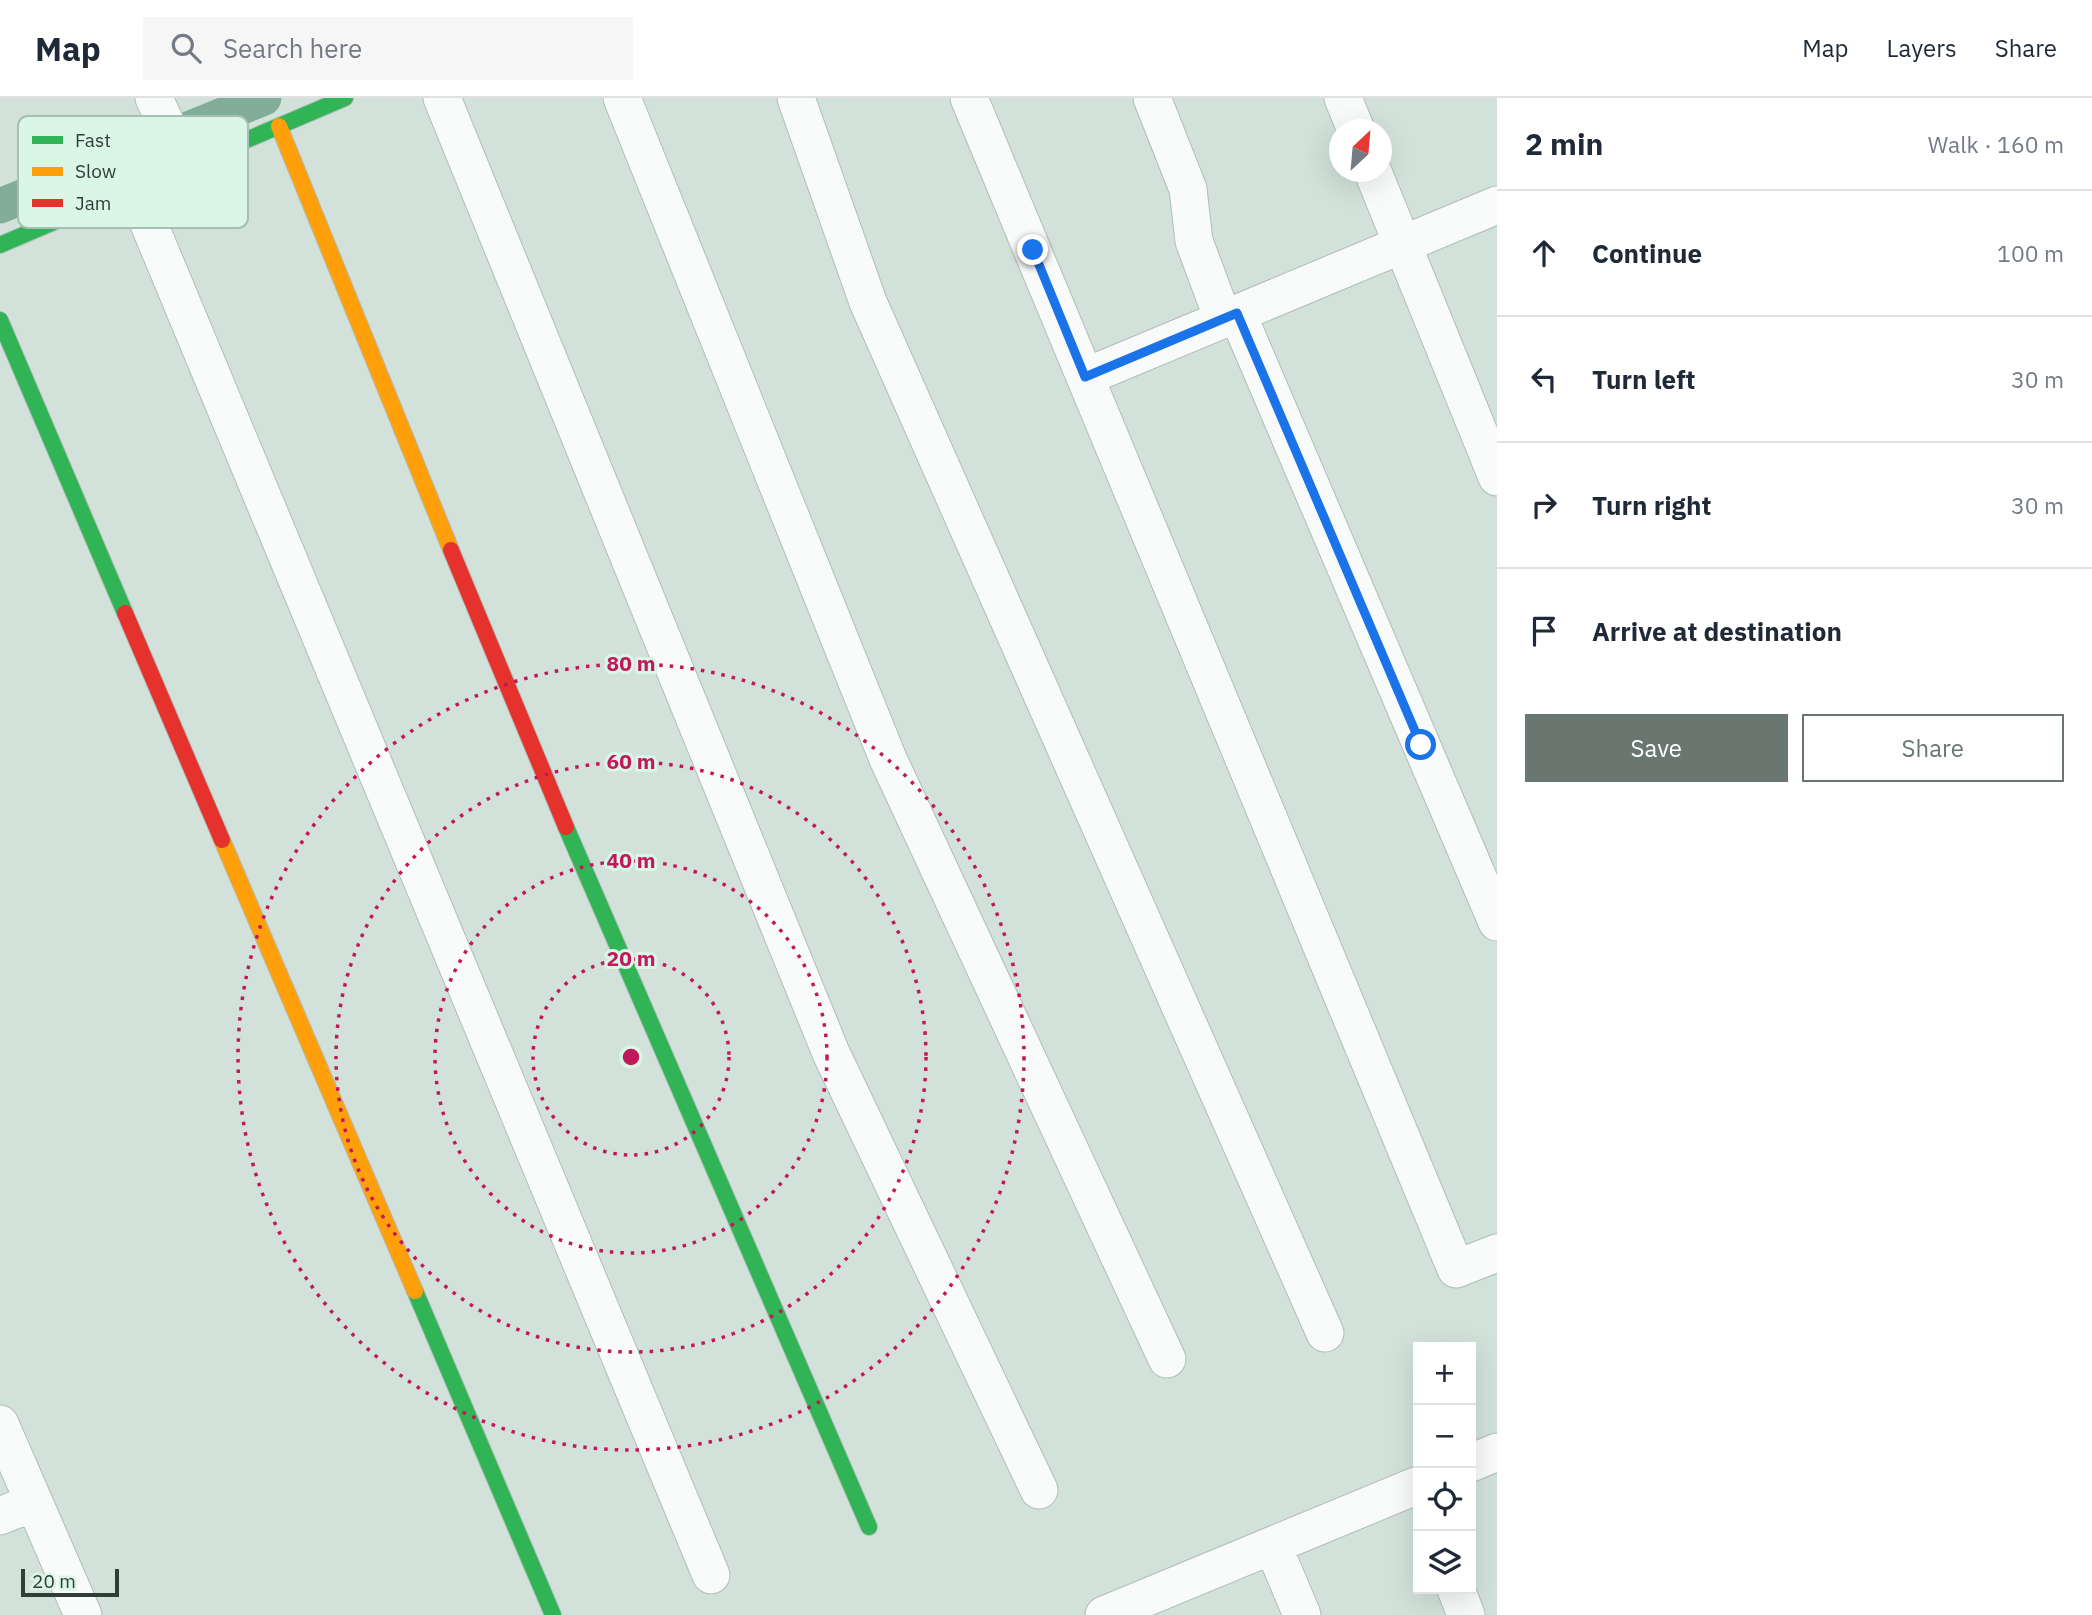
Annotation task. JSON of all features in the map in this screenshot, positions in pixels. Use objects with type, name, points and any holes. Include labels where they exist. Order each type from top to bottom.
[{"type":"street","points":[[248,137],[345,98]]},
{"type":"street","points":[[442,98],[831,1053],[1039,1490]]},
{"type":"street","points":[[622,98],[888,759],[1167,1359]]},
{"type":"street","points":[[796,98],[869,302],[1325,1332]]},
{"type":"street","points":[[969,98],[1456,1269],[1497,1253]]},
{"type":"street","points":[[1152,98],[1188,189],[1194,241],[1230,316],[1497,922]]},
{"type":"street","points":[[1343,98],[1352,119]]},
{"type":"street","points":[[279,126],[536,756],[869,1527]]},
{"type":"street","points":[[1377,182],[1497,477]]},
{"type":"street","points":[[1085,377],[1497,205]]},
{"type":"street","points":[[0,245],[40,228]]},
{"type":"street","points":[[151,228],[711,1575]]},
{"type":"street","points":[[0,320],[553,1615]]},
{"type":"street","points":[[0,1424],[83,1615]]},
{"type":"street","points":[[1476,1461],[1497,1452]]},
{"type":"street","points":[[1104,1615],[1145,1607],[1273,1546],[1413,1490]]},
{"type":"street","points":[[0,1516],[34,1502]]},
{"type":"street","points":[[1273,1546],[1301,1615]]},
{"type":"street","points":[[1458,1594],[1466,1615]]},
{"type":"waterway","points":[[220,116],[264,98]]},
{"type":"waterway","points":[[0,206],[18,199]]},
{"type":"traffic: fast","points":[[248,139],[345,98]]},
{"type":"traffic: fast","points":[[0,245],[40,228]]},
{"type":"traffic: fast","points":[[0,320],[125,613]]},
{"type":"traffic: fast","points":[[566,827],[869,1527]]},
{"type":"traffic: fast","points":[[415,1291],[553,1615]]},
{"type":"traffic: slow","points":[[279,126],[451,550]]},
{"type":"traffic: slow","points":[[222,840],[415,1291]]},
{"type":"traffic: jam","points":[[451,550],[566,827]]},
{"type":"traffic: jam","points":[[125,613],[222,840]]},
{"type":"route","points":[[1033,250],[1085,377],[1237,313],[1421,745]]}]
